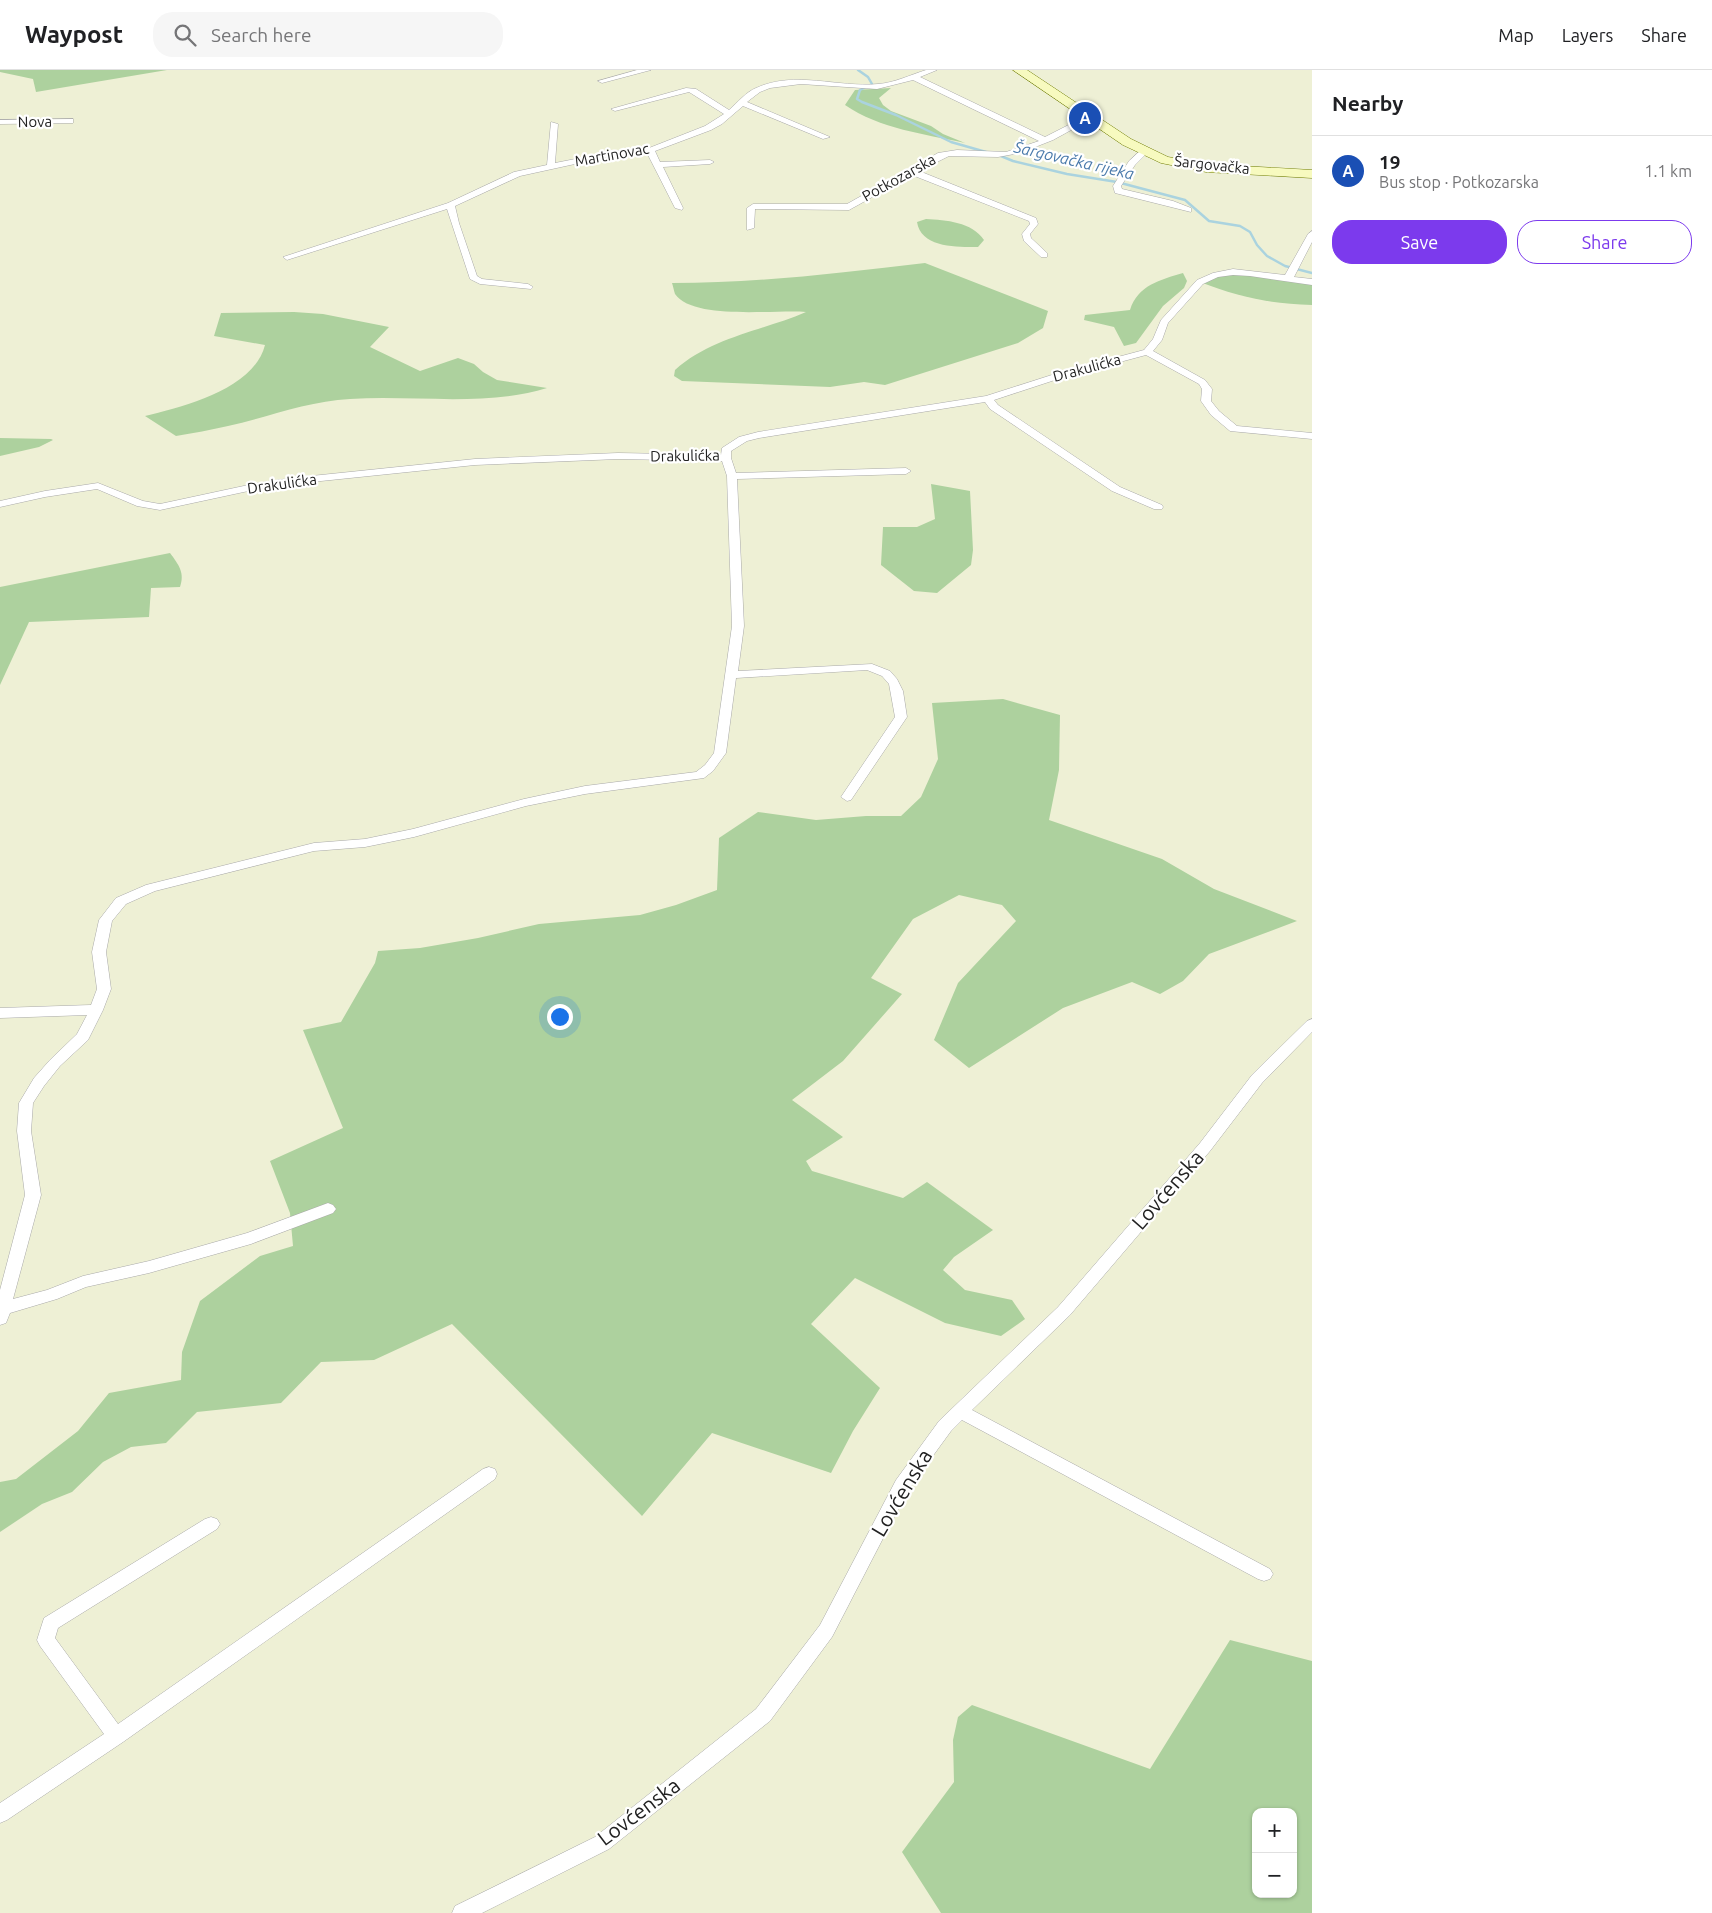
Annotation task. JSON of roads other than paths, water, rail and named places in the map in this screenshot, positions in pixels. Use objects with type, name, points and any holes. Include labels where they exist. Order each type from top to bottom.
[{"type":"street","points":[[602,81],[647,70]]},
{"type":"street","name":"Martinovac","points":[[287,258],[451,204],[517,174],[616,153],[650,150],[708,128],[757,90],[781,84],[819,83],[877,86],[894,84],[933,70]]},
{"type":"street","name":"Šargovačka","points":[[1018,70],[1128,142],[1145,152],[1165,160],[1186,165],[1312,174]]},
{"type":"street","points":[[914,77],[1044,140]]},
{"type":"street","points":[[615,110],[688,90],[693,91],[729,113]]},
{"type":"street","points":[[742,103],[826,137]]},
{"type":"street","name":"Potkozarska","points":[[750,228],[751,208],[756,206],[849,207],[934,158],[952,151],[1005,154],[1044,140],[1091,117]]},
{"type":"street","name":"Nova","points":[[0,122],[70,121]]},
{"type":"street","points":[[551,166],[554,124]]},
{"type":"street","points":[[650,150],[679,208]]},
{"type":"street","points":[[1145,152],[1132,163],[1118,183],[1118,191],[1152,198],[1188,210]]},
{"type":"street","points":[[657,165],[710,162]]},
{"type":"street","points":[[911,171],[1033,220],[1034,224],[1026,234],[1027,239],[1044,255]]},
{"type":"street","points":[[451,204],[452,214],[469,257],[473,277],[480,281],[528,287]]},
{"type":"street","points":[[1292,271],[1312,234]]},
{"type":"street","points":[[1312,282],[1292,271],[1233,272],[1216,275],[1200,282],[1164,322],[1157,340],[1147,352],[1202,382],[1207,389],[1206,401],[1215,413],[1234,429],[1312,436]]},
{"type":"street","name":"Drakulićka","points":[[0,504],[45,494],[98,486],[141,504],[160,507],[253,487],[292,481],[475,462],[618,456],[726,458],[726,450],[731,445],[758,435],[988,399],[1061,374],[1147,352]]},
{"type":"street","points":[[988,399],[994,407],[1116,489],[1158,508]]},
{"type":"street","points":[[2,1314],[32,1195],[24,1131],[26,1103],[39,1082],[55,1063],[83,1036],[96,1010],[104,989],[99,952],[106,920],[120,901],[151,888],[314,847],[365,843],[385,839],[524,803],[585,790],[700,775],[709,768],[720,753],[738,626],[732,476],[726,458]]},
{"type":"street","points":[[732,476],[906,471]]},
{"type":"street","points":[[732,675],[868,666],[884,672],[896,683],[901,717],[846,797]]},
{"type":"street","points":[[0,1013],[96,1010]]},
{"type":"street","name":"Lovćenska","points":[[462,1913],[602,1843],[764,1715],[826,1631],[902,1485],[945,1426],[958,1411],[1064,1311],[1205,1147],[1257,1079],[1312,1024]]},
{"type":"street","points":[[2,1314],[83,1282],[149,1267],[251,1238],[328,1209]]},
{"type":"street","points":[[958,1411],[1264,1574]]},
{"type":"street","points":[[0,1814],[116,1736],[489,1474]]},
{"type":"street","points":[[116,1736],[46,1640],[50,1623],[211,1524]]},
{"type":"waterway","name":"Šargovačka rijeka","points":[[858,70],[868,77],[872,84],[860,90],[857,99],[896,115],[951,142],[986,152]]},
{"type":"waterway","name":"Šargovačka rijeka","points":[[996,154],[1013,161],[1067,174],[1117,182],[1185,200],[1209,221],[1240,226],[1250,232],[1257,245],[1267,256],[1285,266],[1312,273]]},
{"type":"place","name":"19","points":[[1085,118]]}]
